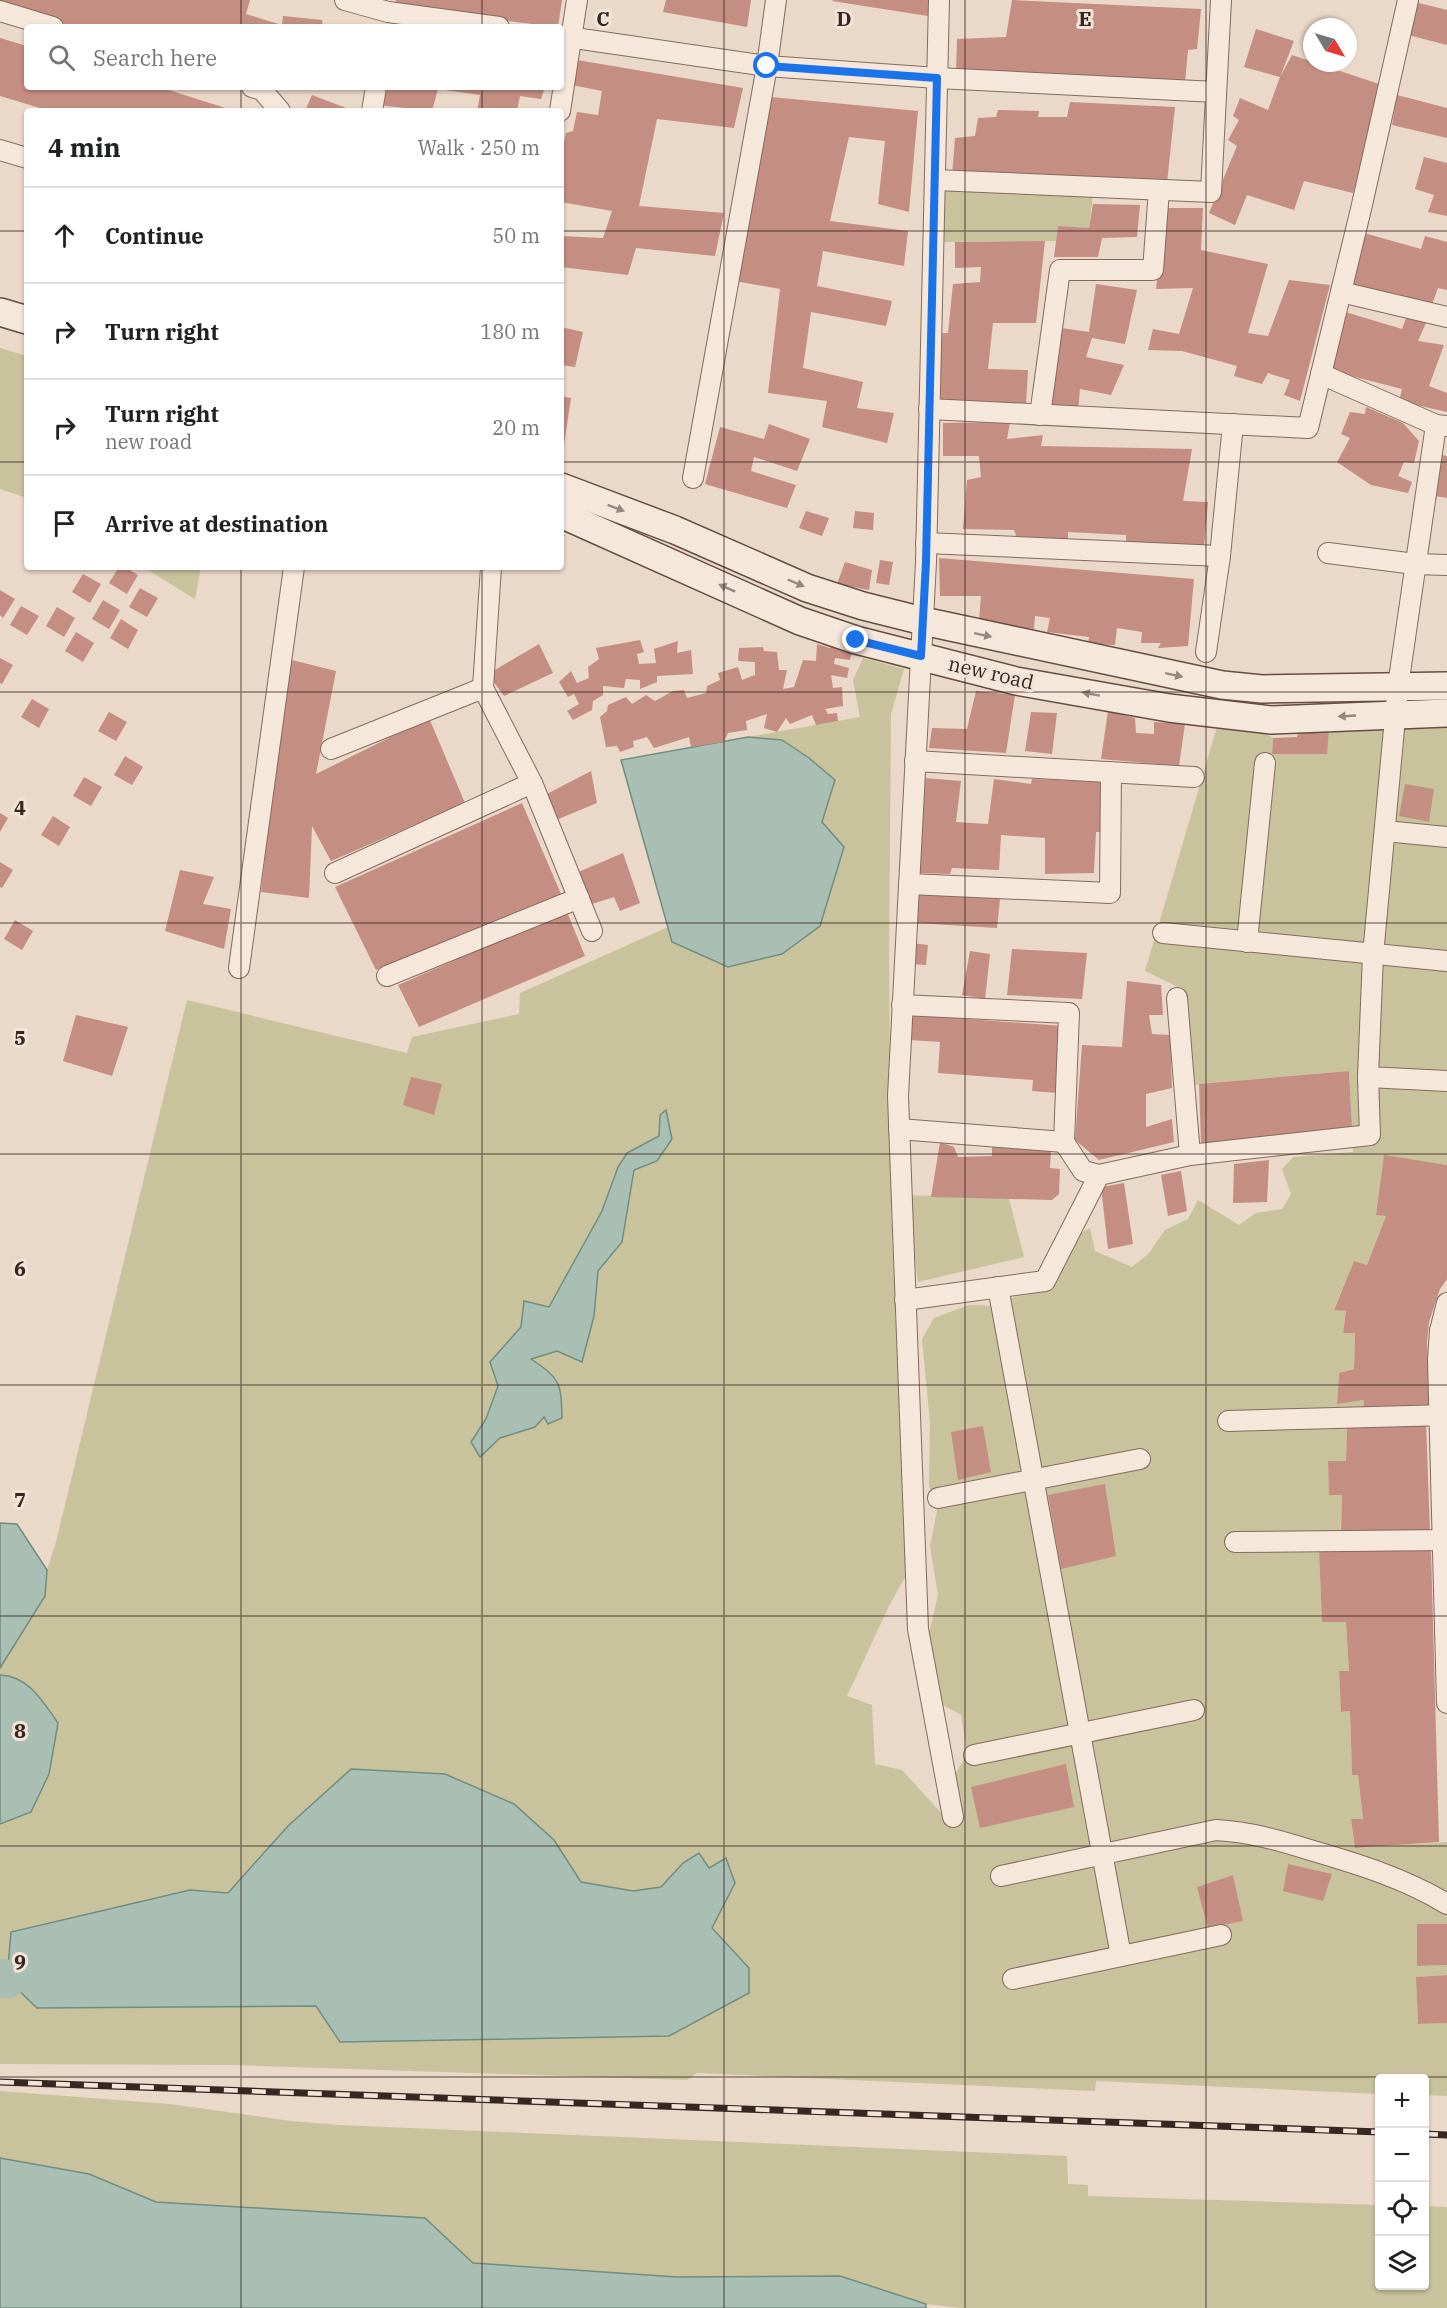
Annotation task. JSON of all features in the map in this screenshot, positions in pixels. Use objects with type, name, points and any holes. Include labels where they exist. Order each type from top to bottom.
[{"type":"main road","points":[[0,312],[24,319]]},
{"type":"main road","name":"new road","points":[[564,488],[675,530],[807,588],[863,606],[923,621],[1222,685],[1262,689],[1447,686]]},
{"type":"main road","name":"new road","points":[[564,515],[800,621],[856,640],[1016,681],[1169,708],[1272,720],[1447,713]]},
{"type":"street","points":[[345,0],[388,13],[475,24]]},
{"type":"street","points":[[564,61],[566,36],[577,0]]},
{"type":"street","points":[[693,478],[767,66],[776,0]]},
{"type":"street","points":[[939,0],[926,543],[898,1096],[918,1629],[953,1817]]},
{"type":"street","points":[[935,180],[1211,192],[1221,0]]},
{"type":"street","points":[[929,409],[1308,428],[1408,0]]},
{"type":"street","points":[[0,11],[43,24]]},
{"type":"street","points":[[566,36],[767,66],[937,78],[1216,92]]},
{"type":"street","points":[[262,90],[277,108]]},
{"type":"street","points":[[372,108],[376,90]]},
{"type":"street","points":[[560,108],[562,90]]},
{"type":"street","points":[[0,150],[24,157]]},
{"type":"street","points":[[1040,415],[1060,270],[1153,270],[1160,190]]},
{"type":"street","points":[[1341,292],[1447,317]]},
{"type":"street","points":[[902,1005],[1069,1013],[1064,1142],[1083,1171],[1099,1175],[1190,1155],[1370,1135],[1368,1077],[1373,955],[1398,686],[1415,564],[1441,426],[1321,374]]},
{"type":"street","points":[[1206,652],[1220,556],[1233,424]]},
{"type":"street","points":[[926,543],[1220,556]]},
{"type":"street","points":[[1328,553],[1415,564],[1447,565]]},
{"type":"street","points":[[239,968],[294,570]]},
{"type":"street","points":[[491,570],[483,688],[532,783],[592,931]]},
{"type":"street","points":[[331,748],[483,688]]},
{"type":"street","points":[[915,761],[1194,777]]},
{"type":"street","points":[[1246,942],[1265,763]]},
{"type":"street","points":[[909,884],[1110,893],[1111,772]]},
{"type":"street","points":[[335,873],[532,783]]},
{"type":"street","points":[[1385,831],[1447,837]]},
{"type":"street","points":[[387,976],[579,898]]},
{"type":"street","points":[[1163,933],[1447,961]]},
{"type":"street","points":[[1177,998],[1190,1155]]},
{"type":"street","points":[[1368,1077],[1447,1081]]},
{"type":"street","points":[[899,1129],[1064,1142]]},
{"type":"street","points":[[905,1300],[1045,1281],[1099,1175]]},
{"type":"street","points":[[998,1287],[1121,1956]]},
{"type":"street","points":[[1447,1303],[1438,1360],[1443,1415],[1447,1703]]},
{"type":"street","points":[[1228,1421],[1443,1415]]},
{"type":"street","points":[[938,1498],[1140,1459]]},
{"type":"street","points":[[1234,1542],[1445,1540]]},
{"type":"street","points":[[974,1755],[1194,1710]]},
{"type":"street","points":[[1001,1876],[1216,1830],[1244,1832],[1362,1865],[1419,1887],[1447,1904]]},
{"type":"street","points":[[1013,1979],[1221,1935]]},
{"type":"shaded area","points":[[935,180],[1094,187],[1089,228],[1058,226],[1056,241],[937,242]]},
{"type":"shaded area","points":[[0,348],[24,355],[24,497],[0,489]]},
{"type":"shaded area","points":[[148,570],[200,570],[195,599]]},
{"type":"shaded area","points":[[863,658],[904,669],[891,714],[889,955],[891,1205],[897,1348],[916,1558],[890,1604],[847,1696],[872,1705],[875,1764],[902,1770],[952,1825],[960,1808],[955,1775],[967,1753],[961,1715],[943,1705],[927,1642],[938,1595],[930,1546],[937,1511],[929,1485],[930,1423],[922,1339],[934,1318],[969,1305],[1001,1306],[1014,1297],[1042,1292],[1068,1258],[1076,1236],[1090,1228],[1095,1251],[1132,1267],[1149,1253],[1165,1230],[1188,1219],[1198,1200],[1239,1225],[1256,1213],[1282,1209],[1291,1194],[1282,1169],[1293,1157],[1353,1152],[1349,1071],[1199,1084],[1184,1088],[1178,987],[1145,971],[1217,727],[1255,727],[1273,738],[1272,753],[1329,727],[1447,714],[1447,1165],[1384,1156],[1376,1215],[1386,1216],[1367,1265],[1354,1261],[1334,1309],[1346,1311],[1343,1333],[1355,1333],[1354,1369],[1339,1373],[1337,1403],[1364,1400],[1363,1411],[1347,1426],[1346,1461],[1328,1461],[1329,1495],[1342,1495],[1340,1542],[1320,1542],[1319,1552],[1322,1622],[1346,1622],[1349,1671],[1339,1671],[1341,1712],[1350,1711],[1352,1774],[1358,1775],[1363,1819],[1351,1820],[1355,1848],[1447,1842],[1447,1924],[1417,1924],[1417,1966],[1447,1965],[1447,1975],[1416,1977],[1418,2024],[1447,2023],[1447,2096],[1429,2095],[1429,2074],[1375,2074],[1375,2094],[1096,2081],[1095,2091],[697,2073],[687,2080],[232,2065],[0,2064],[0,1824],[31,1812],[8,1675],[0,1675],[0,1668],[45,1596],[47,1570],[56,1542],[187,1000],[407,1053],[412,1037],[519,1014],[520,993],[668,927],[672,942],[821,822],[835,780],[809,758],[782,740],[748,737],[860,717],[853,680]],"holes":[[[554,1840],[581,1882],[633,1891],[661,1887],[683,1863],[699,1853],[709,1868],[735,1883],[712,1928],[749,1968],[444,2039],[340,2042],[316,2006],[37,2008],[190,1890],[228,1894]],[[1233,1875],[1242,1921],[1208,1928],[1198,1887]]]},
{"type":"shaded area","points":[[748,737],[782,740],[809,758],[835,780],[822,822],[844,847],[820,926],[782,954],[728,967],[672,942],[621,760]]},
{"type":"shaded area","points":[[666,1110],[672,1139],[657,1161],[634,1170],[622,1242],[598,1271],[594,1316],[582,1362],[557,1351],[531,1359],[554,1377],[560,1389],[562,1418],[548,1424],[544,1417],[535,1427],[500,1438],[480,1457],[471,1442],[486,1419],[498,1386],[490,1362],[521,1327],[524,1301],[549,1307],[602,1211],[618,1167],[627,1153],[659,1136],[660,1115]]},
{"type":"shaded area","points":[[906,1195],[1009,1199],[1024,1257],[918,1282]]},
{"type":"shaded area","points":[[0,1523],[17,1524],[47,1570],[45,1596],[0,1668]]},
{"type":"shaded area","points":[[0,1675],[10,1676],[27,1685],[41,1699],[58,1723],[49,1774],[31,1812],[0,1824]]},
{"type":"shaded area","points":[[351,1769],[445,1774],[514,1804],[554,1840],[581,1882],[633,1891],[661,1887],[683,1863],[699,1853],[709,1868],[726,1858],[735,1883],[712,1928],[749,1968],[749,1993],[669,2036],[340,2042],[316,2006],[37,2008],[7,1979],[11,1932],[190,1890],[228,1893],[288,1826]]},
{"type":"shaded area","points":[[0,2091],[170,2104],[291,2121],[339,2125],[1067,2156],[1068,2184],[1088,2185],[1088,2196],[1375,2205],[1375,2290],[1429,2290],[1429,2206],[1447,2207],[1447,2308],[961,2308],[926,2304],[840,2276],[677,2277],[473,2263],[425,2218],[156,2202],[89,2174],[0,2158]]},
{"type":"shaded area","points":[[0,2158],[89,2174],[156,2202],[425,2218],[473,2263],[677,2277],[840,2276],[926,2304],[926,2308],[0,2308]]},
{"type":"building","points":[[0,0],[250,0],[246,14],[279,24],[60,24],[0,6]]},
{"type":"building","points":[[396,0],[562,0],[558,24],[533,24],[394,7]]},
{"type":"building","points":[[666,0],[751,0],[747,27],[663,12]]},
{"type":"building","points":[[928,0],[928,16],[832,1]]},
{"type":"building","points":[[1012,0],[1201,9],[1197,49],[1188,50],[1185,82],[956,74],[957,39],[1006,37]]},
{"type":"building","points":[[1415,2],[1447,10],[1447,45],[1408,35]]},
{"type":"building","points":[[283,16],[322,20],[323,24],[282,24]]},
{"type":"building","points":[[1256,29],[1294,41],[1280,77],[1244,67]]},
{"type":"building","points":[[0,38],[24,45],[24,90],[168,90],[226,108],[40,108],[0,96]]},
{"type":"building","points":[[1292,55],[1303,59],[1303,72],[1343,72],[1382,85],[1353,193],[1304,181],[1294,210],[1247,195],[1235,225],[1209,213],[1237,146],[1228,140],[1239,120],[1233,116],[1240,98],[1268,110],[1280,77]]},
{"type":"building","points":[[577,60],[743,88],[734,128],[657,119],[639,206],[724,213],[715,256],[636,248],[628,275],[564,267],[564,236],[603,238],[612,211],[564,203],[566,133],[573,131],[577,112],[598,115],[602,91],[572,85]]},
{"type":"building","points":[[381,90],[438,90],[433,108],[378,105]]},
{"type":"building","points":[[445,90],[544,90],[541,99],[520,96],[518,108],[478,108],[480,95]]},
{"type":"building","points":[[312,95],[346,108],[306,108]]},
{"type":"building","points":[[1397,95],[1447,108],[1447,138],[1392,125]]},
{"type":"building","points":[[771,97],[918,111],[909,212],[878,204],[885,141],[849,137],[830,221],[908,231],[904,266],[823,251],[817,286],[892,301],[886,326],[811,312],[803,368],[863,382],[857,408],[894,413],[887,443],[822,427],[827,401],[768,393],[780,289],[735,281]]},
{"type":"building","points":[[1070,102],[1175,107],[1167,183],[952,176],[955,138],[975,136],[978,118],[996,117],[998,110],[1039,111],[1038,117],[1067,117]]},
{"type":"building","points":[[1424,157],[1447,163],[1447,216],[1428,212],[1434,195],[1415,189]]},
{"type":"building","points":[[1093,204],[1140,205],[1137,237],[1102,238],[1098,257],[1054,257],[1058,226],[1089,228]]},
{"type":"building","points":[[1165,208],[1203,208],[1201,250],[1268,264],[1248,333],[1268,336],[1289,280],[1330,285],[1300,401],[1284,395],[1290,380],[1268,373],[1262,384],[1234,376],[1237,366],[1182,351],[1148,350],[1153,329],[1179,334],[1193,288],[1156,289]]},
{"type":"building","points":[[1364,233],[1421,249],[1425,236],[1447,242],[1447,290],[1438,288],[1431,307],[1350,288]]},
{"type":"building","points":[[1045,241],[1036,323],[993,323],[988,369],[1028,370],[1026,405],[941,404],[940,333],[948,333],[953,284],[980,282],[981,267],[955,268],[955,242]]},
{"type":"building","points":[[1096,284],[1137,290],[1125,344],[1092,338],[1086,357],[1124,365],[1111,395],[1080,389],[1078,412],[1046,410],[1055,327],[1089,332]]},
{"type":"building","points":[[1342,311],[1402,329],[1407,316],[1427,321],[1418,341],[1444,345],[1429,386],[1447,393],[1447,412],[1399,401],[1402,389],[1328,370]]},
{"type":"building","points":[[564,328],[583,332],[575,367],[564,365]]},
{"type":"building","points":[[564,397],[571,398],[564,445]]},
{"type":"building","points":[[1366,407],[1403,423],[1419,441],[1414,463],[1404,462],[1398,476],[1412,482],[1408,493],[1371,485],[1337,462],[1350,438],[1341,434],[1350,412],[1365,414]]},
{"type":"building","points":[[1010,422],[1007,439],[1043,435],[1041,446],[1192,449],[1183,501],[1208,502],[1204,548],[1126,546],[1126,535],[1068,532],[1068,540],[1017,538],[1014,530],[963,529],[967,480],[981,477],[979,456],[943,456],[943,423]]},
{"type":"building","points":[[769,424],[810,439],[797,471],[754,457],[751,471],[796,485],[787,508],[705,484],[720,427],[764,439]]},
{"type":"building","points":[[1438,454],[1447,456],[1447,498],[1435,496]]},
{"type":"building","points":[[806,511],[829,518],[822,536],[799,528]]},
{"type":"building","points":[[855,511],[874,513],[873,530],[853,528]]},
{"type":"building","points":[[939,558],[1194,579],[1188,646],[1158,648],[1161,643],[1141,643],[1142,632],[1117,628],[1115,645],[1088,644],[1089,637],[1047,632],[1050,618],[1035,616],[1034,629],[979,621],[981,596],[940,596]]},
{"type":"building","points":[[880,560],[893,562],[889,585],[876,583]]},
{"type":"building","points":[[845,562],[872,570],[869,590],[837,584]]},
{"type":"building","points":[[117,570],[130,570],[138,575],[127,594],[109,583]]},
{"type":"building","points":[[83,574],[101,584],[90,603],[72,592]]},
{"type":"building","points":[[140,588],[158,598],[147,617],[129,607]]},
{"type":"building","points":[[0,590],[15,599],[3,618],[0,615]]},
{"type":"building","points":[[103,600],[120,610],[109,629],[92,619]]},
{"type":"building","points":[[21,606],[39,616],[27,635],[10,625]]},
{"type":"building","points":[[57,607],[75,618],[64,637],[46,626]]},
{"type":"building","points":[[121,619],[138,630],[128,649],[110,638]]},
{"type":"building","points":[[76,632],[94,643],[83,662],[65,651]]},
{"type":"building","points":[[640,640],[644,652],[637,654],[639,664],[656,663],[654,649],[678,641],[677,653],[691,650],[693,674],[657,676],[657,682],[640,689],[640,680],[626,679],[624,688],[603,686],[603,695],[593,701],[592,710],[573,720],[567,711],[579,704],[574,694],[568,697],[559,682],[571,671],[577,683],[589,678],[588,667],[599,659],[596,648]]},
{"type":"building","points":[[832,643],[852,649],[850,660],[835,658],[834,664],[849,668],[847,678],[831,675],[833,688],[842,687],[843,706],[825,709],[828,714],[837,713],[838,721],[816,725],[812,715],[790,724],[786,718],[777,732],[764,728],[767,714],[746,721],[747,730],[728,733],[724,742],[691,747],[689,737],[654,748],[647,737],[633,741],[634,747],[620,752],[617,746],[606,747],[600,717],[607,711],[608,705],[626,697],[632,704],[646,695],[655,701],[673,691],[684,690],[687,698],[706,693],[707,686],[720,680],[718,673],[738,667],[742,680],[755,675],[755,662],[738,661],[739,648],[763,647],[764,651],[777,652],[779,670],[787,670],[783,689],[794,687],[803,660],[816,661],[817,644],[830,648]]},
{"type":"building","points":[[539,644],[553,673],[504,696],[488,674]]},
{"type":"building","points":[[0,658],[13,665],[2,684],[0,683]]},
{"type":"building","points":[[288,659],[336,671],[316,774],[429,718],[465,803],[331,861],[312,826],[309,898],[261,892]]},
{"type":"building","points":[[976,691],[1015,695],[1006,753],[929,748],[932,728],[967,729]]},
{"type":"building","points":[[32,699],[49,709],[39,728],[21,717]]},
{"type":"building","points":[[1108,711],[1135,718],[1136,733],[1154,734],[1154,722],[1185,724],[1179,766],[1101,759]]},
{"type":"building","points":[[109,712],[127,722],[116,741],[98,731]]},
{"type":"building","points":[[1031,712],[1057,713],[1052,754],[1025,751]]},
{"type":"building","points":[[1329,727],[1327,754],[1272,754],[1273,738],[1297,737],[1299,730]]},
{"type":"building","points":[[125,756],[143,767],[132,785],[114,775]]},
{"type":"building","points":[[591,771],[597,803],[556,820],[545,795]]},
{"type":"building","points":[[84,777],[102,787],[91,806],[73,796]]},
{"type":"building","points":[[925,778],[961,781],[956,822],[988,824],[994,779],[1031,784],[1032,779],[1103,782],[1101,832],[1096,832],[1094,873],[1045,874],[1045,838],[1001,835],[999,870],[952,868],[950,874],[919,873]]},
{"type":"building","points":[[1405,784],[1434,789],[1429,822],[1399,816]]},
{"type":"building","points":[[522,803],[561,894],[376,970],[335,887]]},
{"type":"building","points":[[0,813],[8,818],[0,832]]},
{"type":"building","points":[[53,816],[70,827],[59,846],[41,835]]},
{"type":"building","points":[[623,853],[640,903],[620,911],[614,897],[589,905],[576,873]]},
{"type":"building","points":[[0,862],[13,870],[2,888],[0,887]]},
{"type":"building","points":[[180,870],[214,877],[203,904],[231,909],[224,949],[165,931]]},
{"type":"building","points":[[918,893],[1000,899],[997,928],[916,923]]},
{"type":"building","points":[[567,912],[585,956],[419,1027],[398,985]]},
{"type":"building","points":[[15,920],[33,931],[22,950],[4,939]]},
{"type":"building","points":[[911,943],[928,945],[926,965],[911,964]]},
{"type":"building","points":[[1012,949],[1087,953],[1082,999],[1007,995]]},
{"type":"building","points":[[970,951],[990,954],[985,999],[962,995]]},
{"type":"building","points":[[1127,981],[1161,985],[1163,1015],[1149,1015],[1152,1034],[1170,1035],[1172,1088],[1146,1094],[1146,1127],[1172,1119],[1174,1142],[1099,1160],[1075,1140],[1082,1045],[1122,1047]]},
{"type":"building","points":[[76,1015],[128,1027],[112,1076],[63,1061]]},
{"type":"building","points":[[912,1015],[1063,1026],[1058,1093],[1032,1091],[1033,1080],[938,1073],[940,1042],[910,1040]]},
{"type":"building","points":[[1349,1071],[1352,1128],[1201,1143],[1199,1084]]},
{"type":"building","points":[[411,1077],[442,1084],[434,1115],[403,1105]]},
{"type":"building","points":[[940,1142],[954,1147],[958,1157],[992,1156],[992,1146],[1051,1150],[1050,1168],[1060,1169],[1059,1194],[1052,1200],[931,1197]]},
{"type":"building","points":[[1384,1155],[1447,1165],[1447,1279],[1440,1289],[1429,1322],[1427,1343],[1431,1408],[1363,1411],[1364,1400],[1337,1404],[1339,1373],[1354,1369],[1355,1333],[1343,1333],[1346,1311],[1334,1310],[1354,1261],[1367,1265],[1386,1216],[1376,1215]]},
{"type":"building","points":[[1269,1160],[1267,1202],[1233,1203],[1234,1164]]},
{"type":"building","points":[[1181,1171],[1187,1211],[1168,1216],[1161,1175]]},
{"type":"building","points":[[1124,1183],[1133,1244],[1108,1249],[1101,1187]]},
{"type":"building","points":[[1426,1423],[1430,1532],[1341,1531],[1342,1495],[1329,1495],[1328,1461],[1346,1461],[1347,1426]]},
{"type":"building","points":[[983,1426],[991,1472],[958,1480],[951,1432]]},
{"type":"building","points":[[1105,1484],[1116,1556],[1061,1569],[1048,1495]]},
{"type":"building","points":[[1431,1550],[1439,1842],[1355,1848],[1351,1819],[1363,1819],[1358,1775],[1352,1775],[1350,1711],[1341,1712],[1339,1671],[1349,1671],[1346,1622],[1322,1622],[1319,1552]]},
{"type":"building","points":[[1066,1764],[1074,1807],[980,1828],[971,1787]]},
{"type":"building","points":[[1288,1864],[1332,1874],[1323,1901],[1283,1891]]},
{"type":"building","points":[[1233,1875],[1243,1921],[1208,1928],[1197,1887]]},
{"type":"building","points":[[1417,1924],[1447,1924],[1447,1965],[1417,1966]]},
{"type":"building","points":[[1447,1975],[1447,2023],[1418,2024],[1416,1977]]},
{"type":"waterway","points":[[0,1978],[7,1979]]},
{"type":"railway","points":[[0,2082],[1375,2132]]},
{"type":"railway","points":[[1429,2134],[1447,2135]]},
{"type":"route","points":[[767,66],[937,78],[926,562],[921,656],[856,640]]}]
